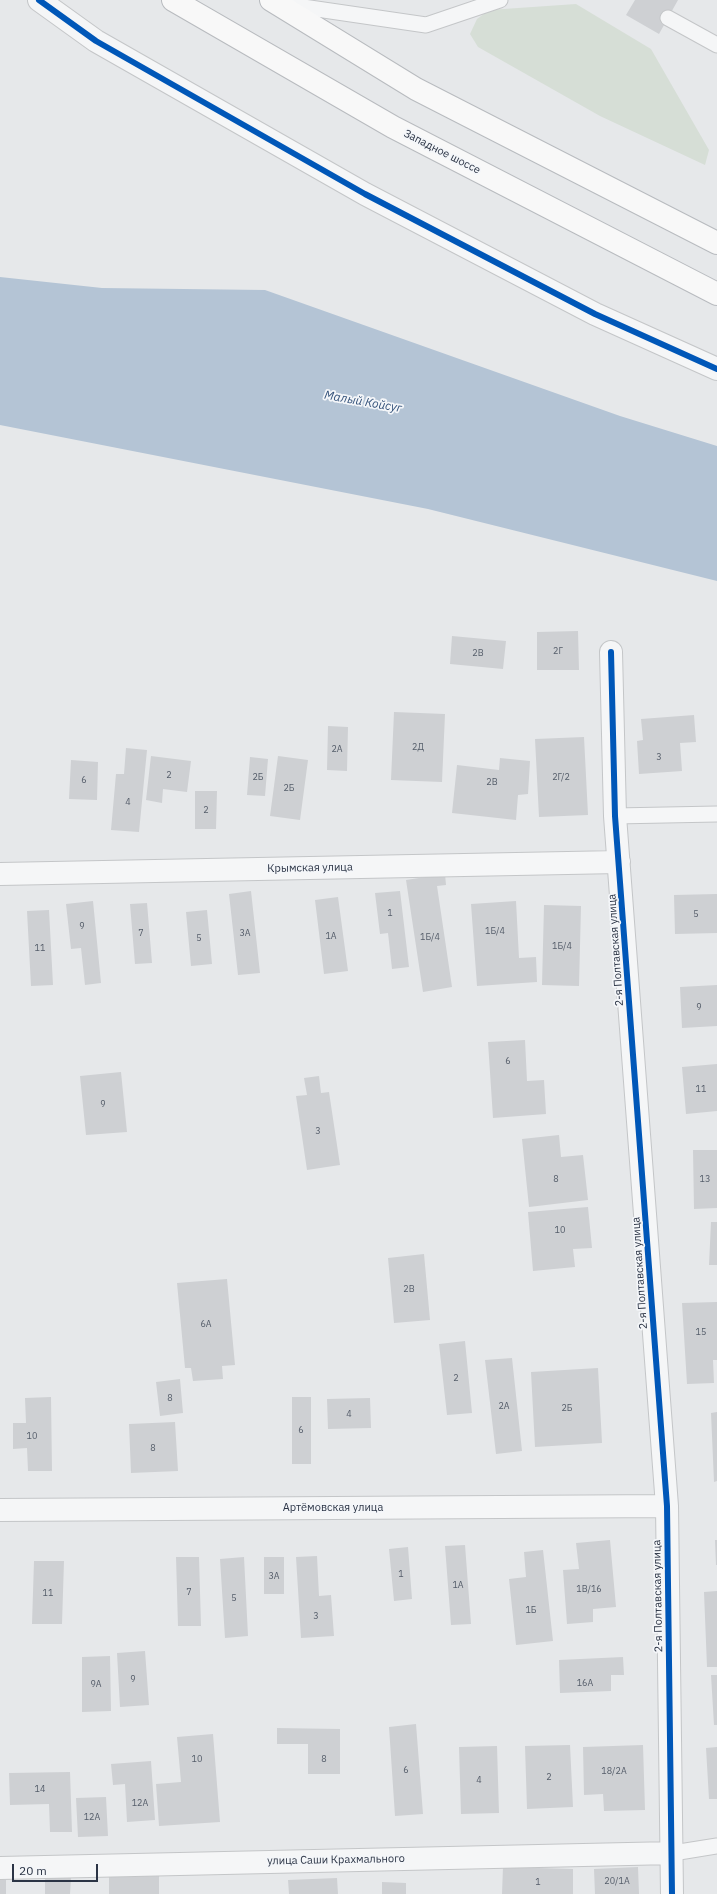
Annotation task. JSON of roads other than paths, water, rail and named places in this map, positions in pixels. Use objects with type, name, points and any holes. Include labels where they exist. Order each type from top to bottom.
[{"type":"highway","name":"Западное шоссе","points":[[173,0],[393,127],[717,294]]},
{"type":"highway","points":[[273,1],[416,89],[717,243]]},
{"type":"street","points":[[39,0],[96,41],[365,194],[595,314],[717,369]]},
{"type":"street","name":"2-я Полтавская улица","points":[[611,652],[615,816],[667,1506],[672,1894]]},
{"type":"street","name":"Крымская улица","points":[[0,874],[619,862]]},
{"type":"street","name":"Артёмовская улица","points":[[0,1510],[667,1506]]},
{"type":"street","name":"улица Саши Крахмального","points":[[0,1868],[672,1853]]},
{"type":"lane","points":[[273,1],[426,25],[500,0]]},
{"type":"lane","points":[[668,18],[717,45]]},
{"type":"lane","points":[[615,816],[717,814]]},
{"type":"lane","points":[[672,1853],[717,1846]]},
{"type":"water","name":"Малый Койсуг","points":[[0,277],[102,288],[265,290],[620,416],[717,446],[717,581],[428,509],[0,425]]}]
